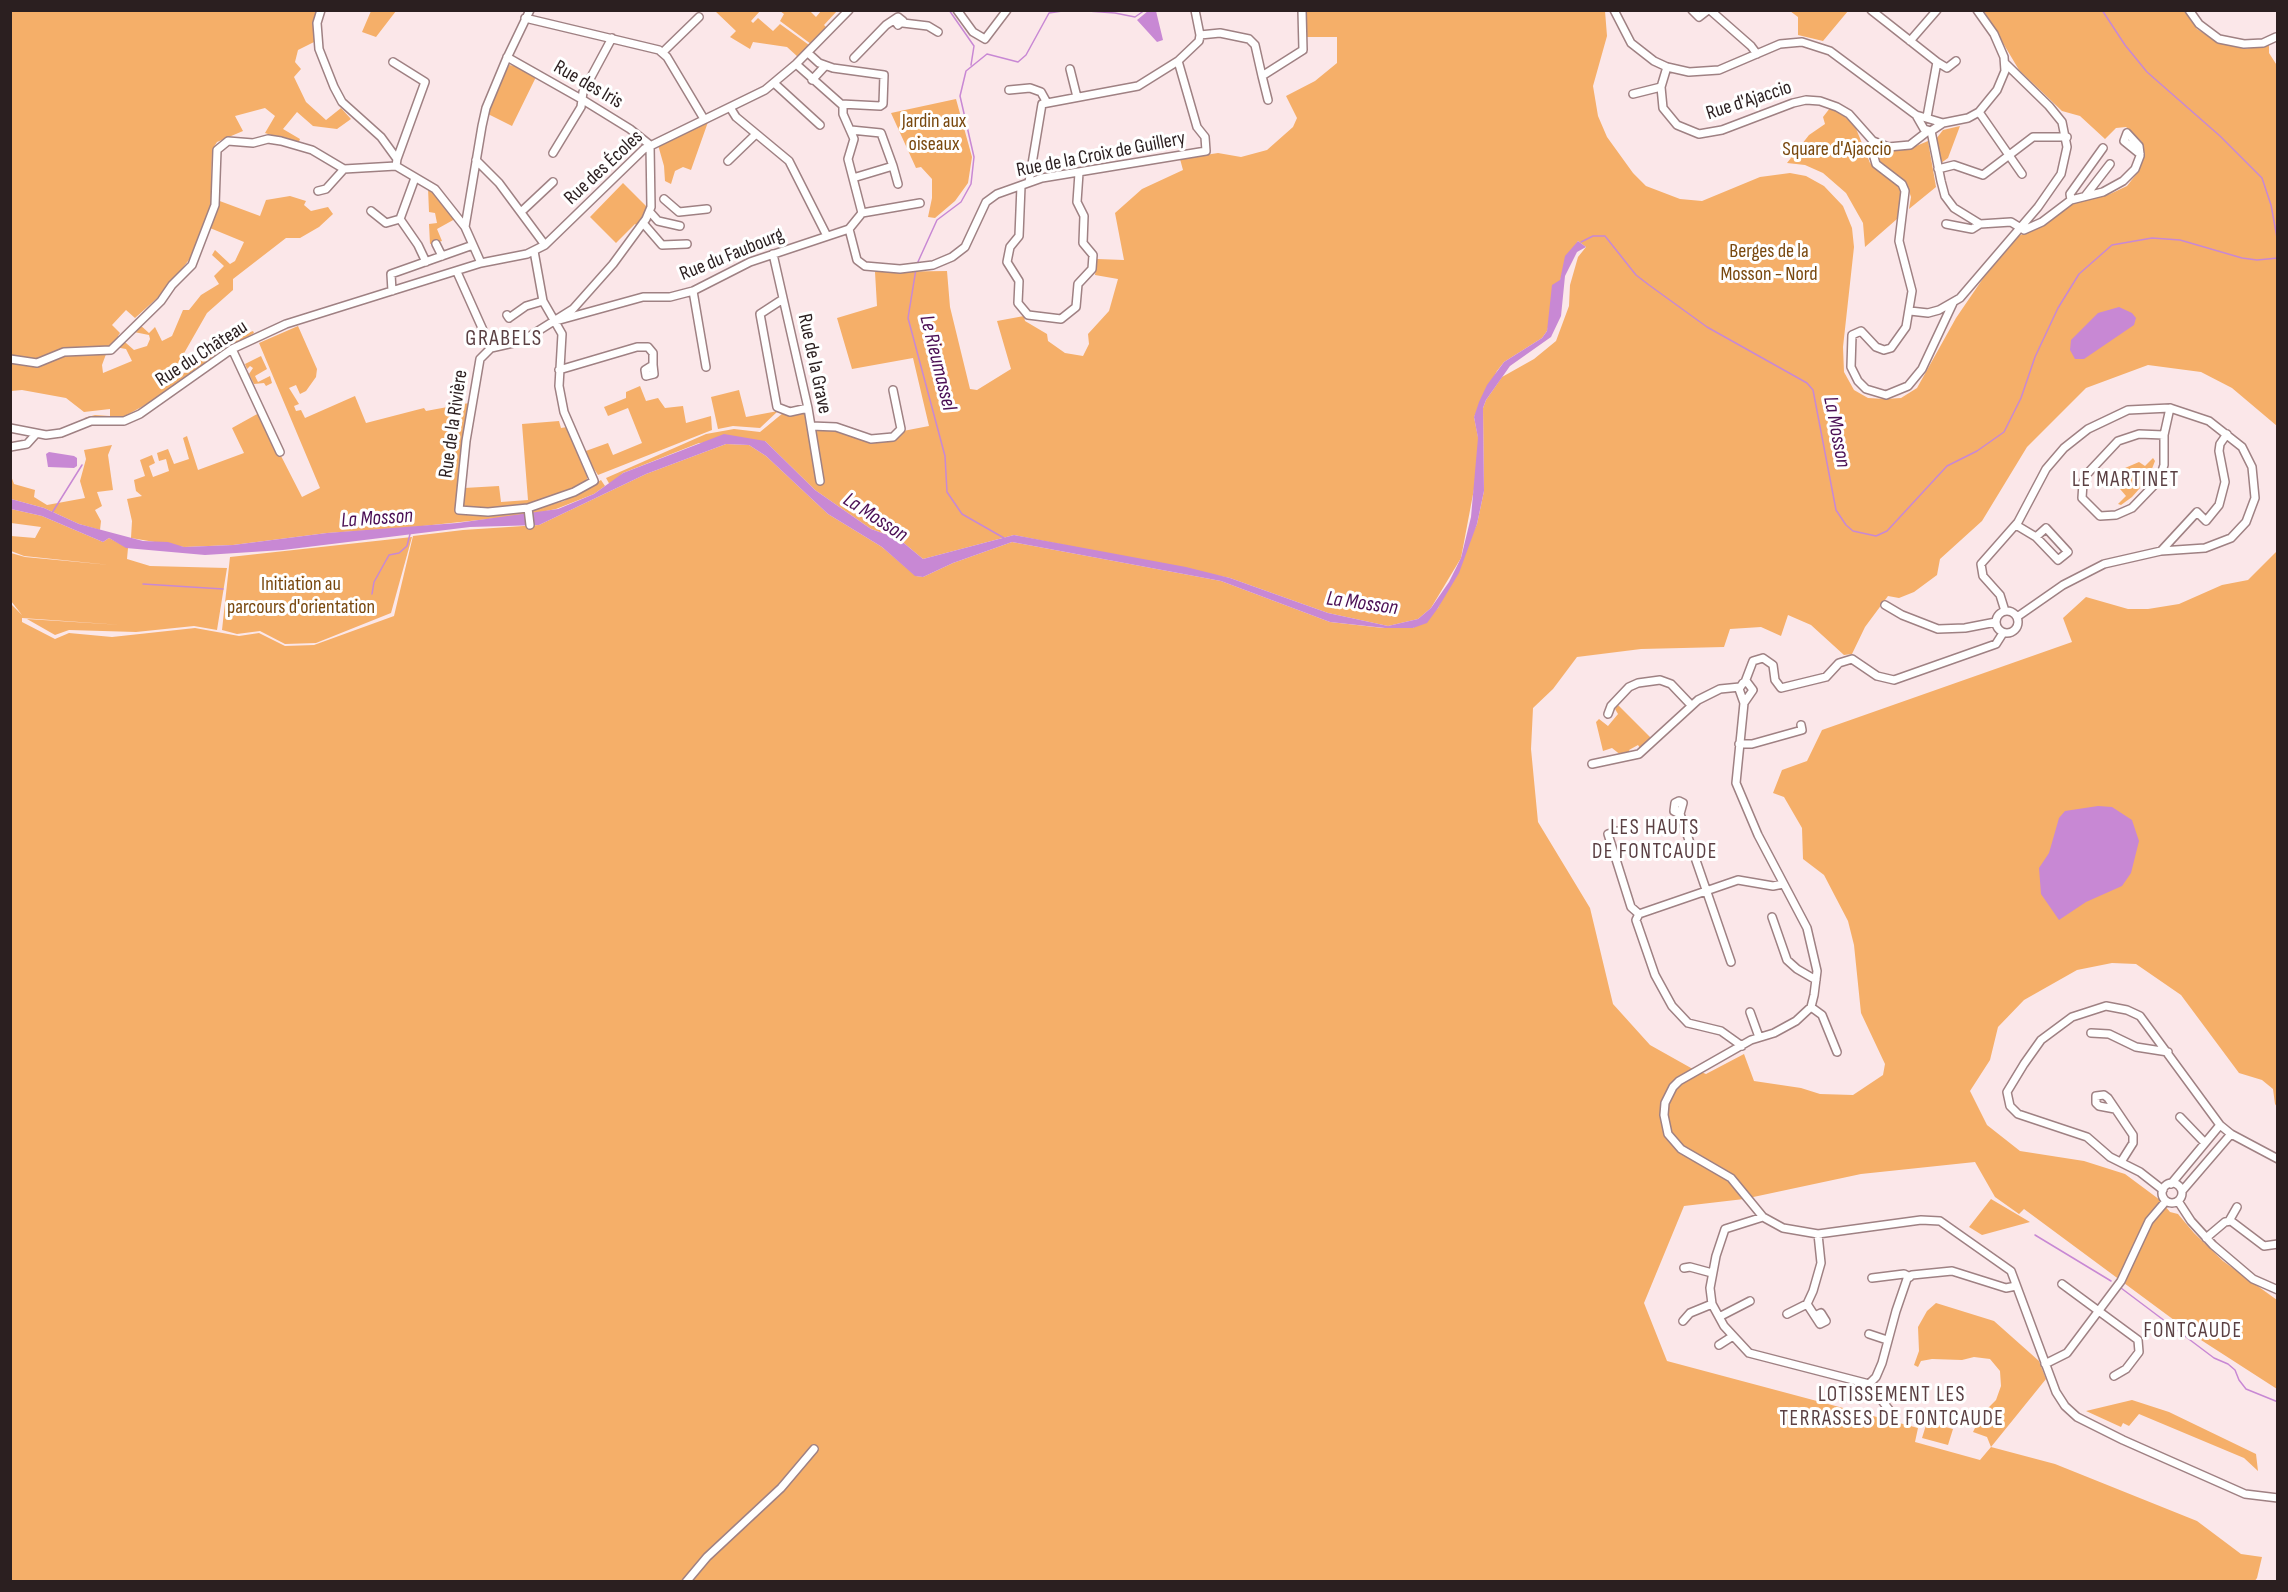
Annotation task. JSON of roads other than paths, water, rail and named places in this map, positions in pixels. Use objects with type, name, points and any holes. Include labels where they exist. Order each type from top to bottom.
[{"type":"street","points":[[321,10],[317,23],[319,49],[342,102],[381,137],[396,162],[415,178],[438,192],[465,227],[481,263]]},
{"type":"street","points":[[465,227],[486,108],[530,10]]},
{"type":"street","name":"Rue des Écoles","points":[[481,263],[534,251],[545,245],[625,166],[650,145],[704,119],[731,109],[774,83],[808,53],[849,10]]},
{"type":"street","points":[[957,10],[973,32],[985,39],[1007,10]]},
{"type":"street","points":[[1029,182],[1042,104],[1046,101],[1138,86],[1178,61],[1194,46],[1200,35],[1196,10]]},
{"type":"street","points":[[1262,76],[1303,50],[1302,10]]},
{"type":"street","points":[[1614,10],[1619,29],[1654,62],[1667,67],[1689,72],[1719,70],[1779,44],[1793,42],[1821,47],[1858,70],[1916,115],[1943,123]]},
{"type":"street","points":[[1692,10],[1699,16],[1709,10],[1751,46],[1757,54]]},
{"type":"street","points":[[1871,10],[1937,63],[1947,68],[1956,61]]},
{"type":"street","points":[[1911,41],[1937,10]]},
{"type":"street","points":[[1977,10],[1994,34],[2006,64],[2056,113],[2067,137],[2066,159],[2061,174],[2019,227],[1953,303],[1922,369],[1908,386],[1894,394],[1876,393],[1866,389],[1853,375],[1850,350],[1852,335],[1861,331],[1876,347],[1884,350],[1891,348],[1906,327],[1910,311],[1911,284],[1899,241],[1905,191],[1902,184],[1876,164],[1871,147],[1873,141],[1888,147],[1898,147],[1918,141],[1943,123],[1968,118],[1979,112],[1997,90],[2006,64]]},
{"type":"street","points":[[2189,10],[2209,33],[2231,42],[2256,44],[2277,36]]},
{"type":"street","points":[[663,52],[699,16]]},
{"type":"street","points":[[525,18],[647,45],[663,52],[704,119]]},
{"type":"street","points":[[854,58],[884,27],[899,18],[928,26],[938,32]]},
{"type":"street","points":[[1200,35],[1220,33],[1249,39],[1255,45],[1268,100]]},
{"type":"street","points":[[554,153],[583,100],[583,92],[612,38]]},
{"type":"street","points":[[796,64],[843,105],[880,106],[884,104],[884,75],[825,66],[808,53]]},
{"type":"street","name":"Rue des Iris","points":[[507,57],[583,100],[630,129],[650,145]]},
{"type":"street","name":"Rue de la Croix de Guillery","points":[[849,229],[861,264],[880,269],[916,267],[944,261],[959,253],[969,240],[989,199],[1029,182],[1206,151],[1204,137],[1197,127],[1178,61]]},
{"type":"street","points":[[393,62],[425,82],[396,162]]},
{"type":"street","points":[[1937,63],[1927,120],[1938,169],[1949,202],[1960,213],[1980,224]]},
{"type":"street","points":[[812,80],[825,66]]},
{"type":"street","name":"Rue d'Ajaccio","points":[[1667,67],[1661,87],[1661,100],[1667,115],[1677,125],[1699,134],[1722,130],[1793,103],[1820,100],[1849,114],[1873,141]]},
{"type":"street","points":[[1070,69],[1077,97]]},
{"type":"street","points":[[774,83],[820,125]]},
{"type":"street","points":[[1633,94],[1661,87]]},
{"type":"street","points":[[1009,90],[1030,88],[1041,92],[1046,101]]},
{"type":"street","points":[[843,105],[843,114],[855,142],[848,159],[862,213]]},
{"type":"street","points":[[731,109],[756,134],[789,161],[827,236]]},
{"type":"street","points":[[1979,112],[2022,174]]},
{"type":"street","points":[[1927,120],[1931,130]]},
{"type":"street","points":[[851,130],[881,133],[898,184]]},
{"type":"street","points":[[728,161],[756,134]]},
{"type":"street","points":[[1938,169],[1954,165],[1983,175],[2033,137],[2067,137]]},
{"type":"street","points":[[10,359],[37,363],[64,352],[111,350],[161,301],[172,285],[192,265],[215,205],[215,167],[219,146],[234,140],[253,143],[268,139],[303,147],[344,169],[396,162]]},
{"type":"street","points":[[457,272],[491,348],[515,343],[556,321],[573,309],[613,264],[643,223],[651,207],[650,145]]},
{"type":"street","points":[[2071,200],[2070,194],[2103,148]]},
{"type":"street","points":[[1946,224],[1972,229],[1980,224],[2011,222],[2024,230],[2042,222],[2071,200],[2103,192],[2123,182],[2135,169],[2140,154]]},
{"type":"street","points":[[476,160],[521,212],[545,245]]},
{"type":"street","points":[[2086,195],[2110,164]]},
{"type":"street","points":[[853,178],[893,166]]},
{"type":"street","points":[[318,191],[326,189],[344,169]]},
{"type":"street","points":[[1021,186],[1019,236],[1010,247],[1008,262],[1018,281],[1018,303],[1028,315],[1061,319],[1076,307],[1078,284],[1092,269],[1093,255],[1083,243],[1084,216],[1077,202],[1079,174]]},
{"type":"street","points":[[400,219],[415,178]]},
{"type":"street","points":[[521,212],[553,182]]},
{"type":"street","points":[[664,199],[679,212],[707,209]]},
{"type":"street","points":[[849,229],[862,213],[920,203]]},
{"type":"street","points":[[371,211],[386,223],[400,219]]},
{"type":"street","points":[[650,212],[658,220],[680,226]]},
{"type":"street","points":[[400,219],[418,244],[426,262]]},
{"type":"street","points":[[643,223],[662,244],[687,244]]},
{"type":"street","name":"Rue du Faubourg","points":[[556,321],[643,297],[670,297],[693,291],[750,262],[849,229]]},
{"type":"street","points":[[436,244],[442,256]]},
{"type":"street","points":[[392,291],[391,273],[473,245]]},
{"type":"street","points":[[530,525],[528,510],[574,492],[594,481],[564,412],[559,370],[562,334],[543,301],[534,251]]},
{"type":"street","name":"Rue de la Grave","points":[[773,254],[808,408],[820,481]]},
{"type":"street","name":"Rue du Château","points":[[36,434],[61,433],[92,421],[124,421],[132,418],[232,349],[286,324],[481,263]]},
{"type":"street","points":[[693,291],[706,367]]},
{"type":"street","points":[[783,299],[760,314],[777,407],[790,412],[808,408]]},
{"type":"street","points":[[507,315],[509,318],[522,309],[543,301]]},
{"type":"street","points":[[1910,311],[1928,313],[1953,303]]},
{"type":"street","points":[[559,370],[637,347],[648,347],[653,353],[653,364]]},
{"type":"street","name":"Rue de la Rivière","points":[[491,348],[480,359],[466,441],[459,510],[488,512],[528,510]]},
{"type":"street","points":[[232,349],[280,452]]},
{"type":"street","points":[[811,426],[836,427],[871,439],[893,437],[901,429],[893,390]]},
{"type":"street","points":[[2164,435],[2139,434],[2118,441],[2087,474],[2083,483],[2082,498],[2100,516],[2127,511],[2154,487],[2164,465],[2164,435],[2170,408]]},
{"type":"street","points":[[2005,611],[2000,595],[1983,576],[1980,568],[2016,525],[2046,469],[2079,436],[2102,421],[2128,410],[2170,408],[2209,421],[2242,447],[2252,466],[2256,489],[2249,516],[2239,531],[2215,546],[2162,550],[2136,555],[2092,569],[2063,585],[2017,617]]},
{"type":"street","points":[[10,428],[36,434],[27,444],[10,447]]},
{"type":"street","points":[[2162,550],[2197,512],[2206,520],[2219,506],[2225,482],[2219,451],[2220,444],[2228,434]]},
{"type":"street","points":[[2016,525],[2036,537],[2058,560],[2068,552],[2046,528],[2036,537]]},
{"type":"street","points":[[1886,605],[1902,615],[1938,628],[1965,628],[1996,622]]},
{"type":"street","points":[[2003,633],[1996,622],[1997,616],[2005,611],[2012,612],[2017,617],[2018,625],[2014,631],[2003,633],[1996,644],[1893,680],[1877,676],[1852,658],[1839,663],[1826,677],[1786,688],[1778,686],[1773,665],[1766,659],[1753,661],[1743,689],[1735,772],[1738,792],[1807,927],[1813,946],[1816,980],[1811,1007],[1787,1027],[1759,1037],[1673,1087],[1665,1103],[1665,1124],[1674,1143],[1731,1178],[1764,1217],[1783,1228],[1818,1234],[1933,1219],[2004,1264],[2011,1271],[2045,1364],[2062,1402],[2088,1424],[2245,1494],[2277,1498]]},
{"type":"street","points":[[1608,714],[1611,706],[1629,687],[1638,683],[1660,680],[1671,684],[1691,705]]},
{"type":"street","points":[[1592,764],[1639,754],[1691,705],[1720,689],[1743,689]]},
{"type":"street","points":[[1739,744],[1752,744],[1802,730],[1801,725]]},
{"type":"street","points":[[1680,814],[1731,962]]},
{"type":"street","points":[[1617,831],[1608,834],[1631,907],[1639,914]]},
{"type":"street","points":[[1742,1046],[1721,1030],[1682,1019],[1655,975],[1636,920],[1639,914],[1738,880],[1773,886],[1784,884]]},
{"type":"street","points":[[1772,917],[1787,960],[1816,980]]},
{"type":"street","points":[[2166,1201],[2163,1190],[2087,1137],[2018,1114],[2008,1099],[2010,1083],[2041,1040],[2053,1028],[2072,1017],[2106,1006],[2127,1010],[2140,1016],[2220,1125],[2230,1134],[2277,1159]]},
{"type":"street","points":[[1811,1007],[1822,1016],[1837,1052]]},
{"type":"street","points":[[1750,1012],[1759,1037]]},
{"type":"street","points":[[2091,1033],[2109,1034],[2136,1047],[2168,1052]]},
{"type":"street","points":[[2115,1110],[2133,1135],[2133,1143],[2121,1162]]},
{"type":"street","points":[[2180,1118],[2205,1143]]},
{"type":"street","points":[[2163,1190],[2171,1184],[2220,1125]]},
{"type":"street","points":[[2178,1201],[2182,1191],[2230,1134]]},
{"type":"street","points":[[2171,1184],[2180,1187],[2182,1191]]},
{"type":"street","points":[[2045,1364],[2067,1353],[2121,1281],[2149,1221],[2166,1201],[2178,1201]]},
{"type":"street","points":[[2178,1201],[2206,1238],[2253,1278],[2277,1290]]},
{"type":"street","points":[[2206,1238],[2229,1221],[2237,1208]]},
{"type":"street","points":[[1764,1217],[1725,1229],[1710,1288],[1712,1304],[1719,1317],[1749,1353],[1869,1384],[1894,1416]]},
{"type":"street","points":[[2229,1221],[2264,1246],[2277,1244]]},
{"type":"street","points":[[1787,1314],[1807,1304],[1821,1263],[1818,1234]]},
{"type":"street","points":[[1684,1268],[1690,1267],[1712,1273]]},
{"type":"street","points":[[1872,1278],[1904,1274],[1910,1277],[1952,1271],[2006,1288],[2016,1286]]},
{"type":"street","points":[[1869,1384],[1876,1377],[1882,1363],[1887,1340],[1910,1277]]},
{"type":"street","points":[[2062,1284],[2138,1340],[2139,1352],[2126,1369],[2114,1376]]},
{"type":"street","points":[[1719,1317],[1750,1301]]},
{"type":"street","points":[[1683,1321],[1690,1313],[1712,1304]]},
{"type":"street","points":[[1807,1304],[1815,1316]]},
{"type":"street","points":[[1869,1334],[1887,1340]]},
{"type":"street","points":[[1719,1345],[1733,1336]]},
{"type":"street","points":[[686,1581],[707,1557],[780,1488],[814,1449]]},
{"type":"waterway","points":[[949,10],[974,46],[971,65]]},
{"type":"waterway","name":"Le Rieumassel","points":[[917,264],[937,220],[961,202],[971,184],[974,157],[960,96],[966,71],[987,54],[1018,62],[1026,55],[1049,13],[1069,10]]},
{"type":"waterway","name":"Le Rieumassel","points":[[1074,10],[1135,17],[1145,10]]},
{"type":"waterway","points":[[2102,10],[2125,45],[2147,72],[2220,136],[2262,178],[2271,205],[2278,243]]},
{"type":"waterway","name":"La Mosson","points":[[1581,242],[1593,236],[1605,236],[1636,275],[1649,285],[1707,327],[1807,383],[1813,390],[1836,510],[1853,531],[1876,536],[1887,531],[1947,466],[1977,451],[2004,432],[2021,398],[2035,357],[2058,308],[2079,274],[2112,245],[2152,238],[2180,240],[2242,258],[2257,260],[2278,258]]},
{"type":"waterway","name":"Le Rieumassel","points":[[916,269],[908,318],[945,456],[947,492],[962,514],[1004,538]]},
{"type":"waterway","points":[[52,513],[82,465]]},
{"type":"waterway","points":[[372,594],[374,582],[389,555],[399,553],[407,546],[410,534]]},
{"type":"waterway","points":[[143,584],[223,589]]},
{"type":"waterway","points":[[2035,1235],[2111,1281]]},
{"type":"waterway","points":[[2121,1288],[2214,1358],[2228,1364],[2235,1370],[2246,1389],[2278,1402]]},
{"type":"district","name":"GRABELS","points":[[504,339]]},
{"type":"district","name":"LE MARTINET","points":[[2126,481]]},
{"type":"district","name":"LES HAUTS DE FONTCAUDE","points":[[1655,841]]},
{"type":"district","name":"FONTCAUDE","points":[[2193,1332]]},
{"type":"district","name":"LOTISSEMENT LES TERRASSES DE FONTCAUDE","points":[[1892,1408]]},
{"type":"park label","name":"Jardin aux oiseaux","points":[[934,134]]},
{"type":"park label","name":"Square d'Ajaccio","points":[[1837,150]]},
{"type":"park label","name":"Berges de la Mosson - Nord","points":[[1769,264]]},
{"type":"park label","name":"Initiation au parcours d'orientation","points":[[301,596]]}]
